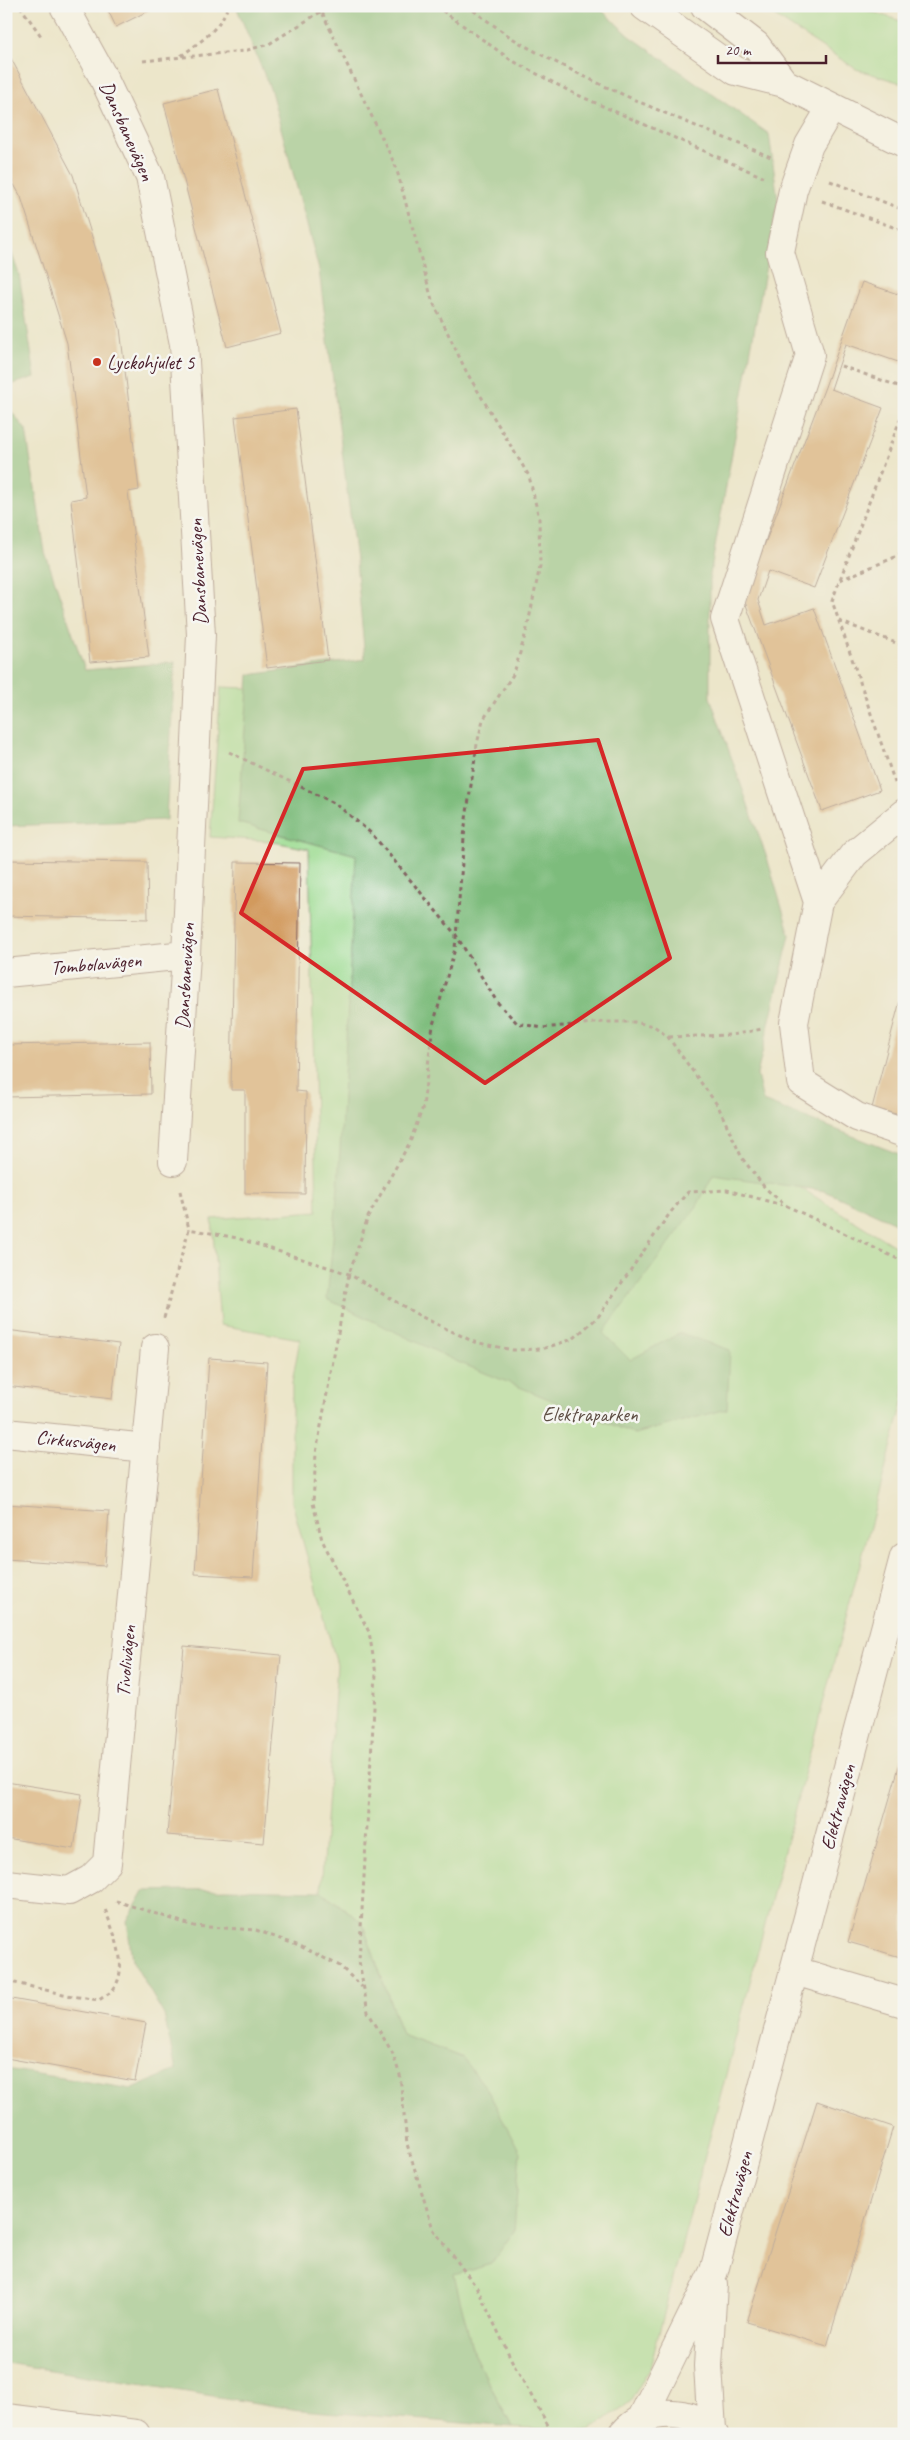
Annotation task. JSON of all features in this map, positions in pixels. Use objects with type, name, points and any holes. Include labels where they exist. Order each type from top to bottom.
[{"type":"street","name":"Dansbanevägen","points":[[64,6],[103,77],[150,177],[184,344],[201,635],[186,955],[173,1161]]},
{"type":"street","points":[[644,6],[736,71],[784,83],[831,108],[904,142]]},
{"type":"street","points":[[706,6],[756,45],[784,83]]},
{"type":"street","points":[[818,902],[725,619],[810,355],[780,252],[796,179],[809,145],[831,108]]},
{"type":"street","points":[[900,802],[854,854],[818,902],[794,1023],[801,1082],[856,1117],[904,1133]]},
{"type":"street","name":"Tombolavägen","points":[[6,973],[186,955]]},
{"type":"street","name":"Tivolivägen","points":[[6,1884],[69,1891],[91,1879],[107,1863],[155,1348]]},
{"type":"street","name":"Cirkusvägen","points":[[6,1433],[146,1448]]},
{"type":"street","name":"Elektravägen","points":[[713,2432],[708,2366],[714,2271],[795,1971],[893,1645],[904,1557]]},
{"type":"street","points":[[795,1971],[904,2003]]},
{"type":"street","name":"Elektravägen","points":[[632,2427],[714,2271]]},
{"type":"street","points":[[632,2427],[659,2414],[678,2414],[696,2420],[713,2432]]},
{"type":"street","points":[[6,2418],[136,2434]]},
{"type":"path","points":[[20,6],[41,37]]},
{"type":"path","points":[[181,56],[204,40],[222,18],[228,6]]},
{"type":"path","points":[[319,6],[396,167],[432,300],[467,373],[529,476],[539,518],[540,566],[527,629],[514,672],[483,720],[477,744],[464,826],[455,949],[433,1025],[424,1106],[410,1142],[368,1216],[349,1274],[316,1453],[312,1503],[322,1540],[370,1632],[376,1674],[359,1961],[368,2012],[392,2052],[400,2075],[407,2144],[433,2229],[477,2288],[515,2367],[553,2434]]},
{"type":"path","points":[[143,61],[244,51],[269,44],[296,29],[330,6]]},
{"type":"path","points":[[436,6],[510,60],[570,92],[796,179],[904,210]]},
{"type":"path","points":[[466,6],[519,42],[585,77],[682,121],[904,231]]},
{"type":"path","points":[[810,355],[904,388]]},
{"type":"path","points":[[900,802],[832,601],[904,409]]},
{"type":"path","points":[[840,580],[893,558],[904,551]]},
{"type":"path","points":[[839,621],[904,646]]},
{"type":"path","points":[[221,748],[336,804],[372,834],[456,935],[497,1002],[517,1023],[542,1028],[604,1022],[634,1022],[654,1026],[668,1037],[718,1106],[742,1158],[765,1188],[785,1206]]},
{"type":"path","points":[[668,1037],[732,1035],[794,1023]]},
{"type":"path","points":[[155,1348],[190,1229],[173,1161]]},
{"type":"path","points":[[190,1229],[237,1238],[349,1274],[420,1316],[474,1342],[513,1350],[542,1349],[573,1339],[598,1317],[670,1213],[688,1192],[727,1190],[785,1206],[904,1262]]},
{"type":"path","points":[[110,1899],[194,1926],[256,1930],[302,1947],[340,1966],[363,1988]]},
{"type":"path","points":[[6,1981],[99,2000],[112,1991],[120,1969],[117,1945],[104,1905]]},
{"type":"highlighted area","points":[[598,740],[670,958],[485,1083],[241,913],[303,769]]},
{"type":"green space","points":[[236,6],[597,6],[630,36],[769,134],[778,200],[710,575],[710,697],[768,861],[790,935],[757,1075],[763,1101],[904,1156],[904,1227],[825,1191],[713,1175],[697,1206],[603,1333],[630,1360],[680,1333],[730,1350],[727,1409],[635,1434],[458,1362],[327,1299],[338,1188],[356,855],[238,823],[249,675],[365,659],[356,561],[319,270],[271,91]]},
{"type":"green space","points":[[759,6],[854,6],[904,22],[904,84],[856,69]]},
{"type":"green space","points":[[6,237],[19,274],[35,377],[7,386],[7,406],[26,430],[45,552],[85,670],[175,662],[166,820],[6,826]]},
{"type":"green space","name":"Elektraparken","points":[[221,687],[298,690],[770,1173],[801,1188],[893,1245],[904,1249],[904,1399],[792,1820],[650,2368],[630,2402],[589,2431],[512,2427],[473,2352],[453,2274],[491,2264],[463,2058],[402,2035],[362,1922],[321,1891],[337,1665],[292,1502],[292,1383],[300,1339],[220,1325],[212,1219],[317,1211],[309,849],[269,841],[210,837]]},
{"type":"green space","points":[[227,1889],[321,1891],[362,1922],[402,2035],[463,2058],[487,2089],[520,2152],[514,2231],[491,2264],[454,2275],[473,2352],[512,2427],[300,2410],[6,2363],[6,2069],[132,2089],[176,2070],[164,2015],[132,1960],[127,1921],[144,1891]]},
{"type":"building","points":[[106,6],[158,6],[116,27]]},
{"type":"building","name":"Lyckohjulet 5","points":[[6,49],[73,175],[120,328],[139,490],[128,492],[149,657],[90,662],[71,500],[86,497],[67,343],[21,197],[6,170]]},
{"type":"building","points":[[218,89],[281,333],[227,347],[164,103]]},
{"type":"building","points":[[862,282],[904,296],[904,364],[846,344],[831,389],[883,408],[814,588],[768,571],[758,600],[766,625],[814,608],[880,790],[822,811],[745,602],[756,567],[825,387]]},
{"type":"building","points":[[296,409],[328,660],[267,668],[235,417]]},
{"type":"building","points":[[6,860],[147,862],[148,919],[6,916]]},
{"type":"building","points":[[235,862],[300,863],[296,1091],[306,1092],[305,1194],[245,1193],[245,1090],[231,1090]]},
{"type":"building","points":[[904,989],[904,1116],[872,1108]]},
{"type":"building","points":[[150,1042],[151,1094],[6,1097],[6,1045]]},
{"type":"building","points":[[6,1330],[119,1344],[112,1399],[6,1386]]},
{"type":"building","points":[[209,1358],[267,1362],[253,1577],[195,1574]]},
{"type":"building","points":[[6,1504],[109,1511],[105,1566],[6,1559]]},
{"type":"building","points":[[184,1646],[281,1655],[264,1843],[167,1835]]},
{"type":"building","points":[[904,1753],[904,1958],[848,1942]]},
{"type":"building","points":[[6,1782],[82,1794],[74,1849],[6,1838]]},
{"type":"building","points":[[6,1998],[146,2023],[135,2081],[6,2058]]},
{"type":"building","points":[[817,2101],[893,2127],[827,2346],[747,2322]]},
{"type":"place","name":"Lyckohjulet 5","points":[[97,362]]}]
